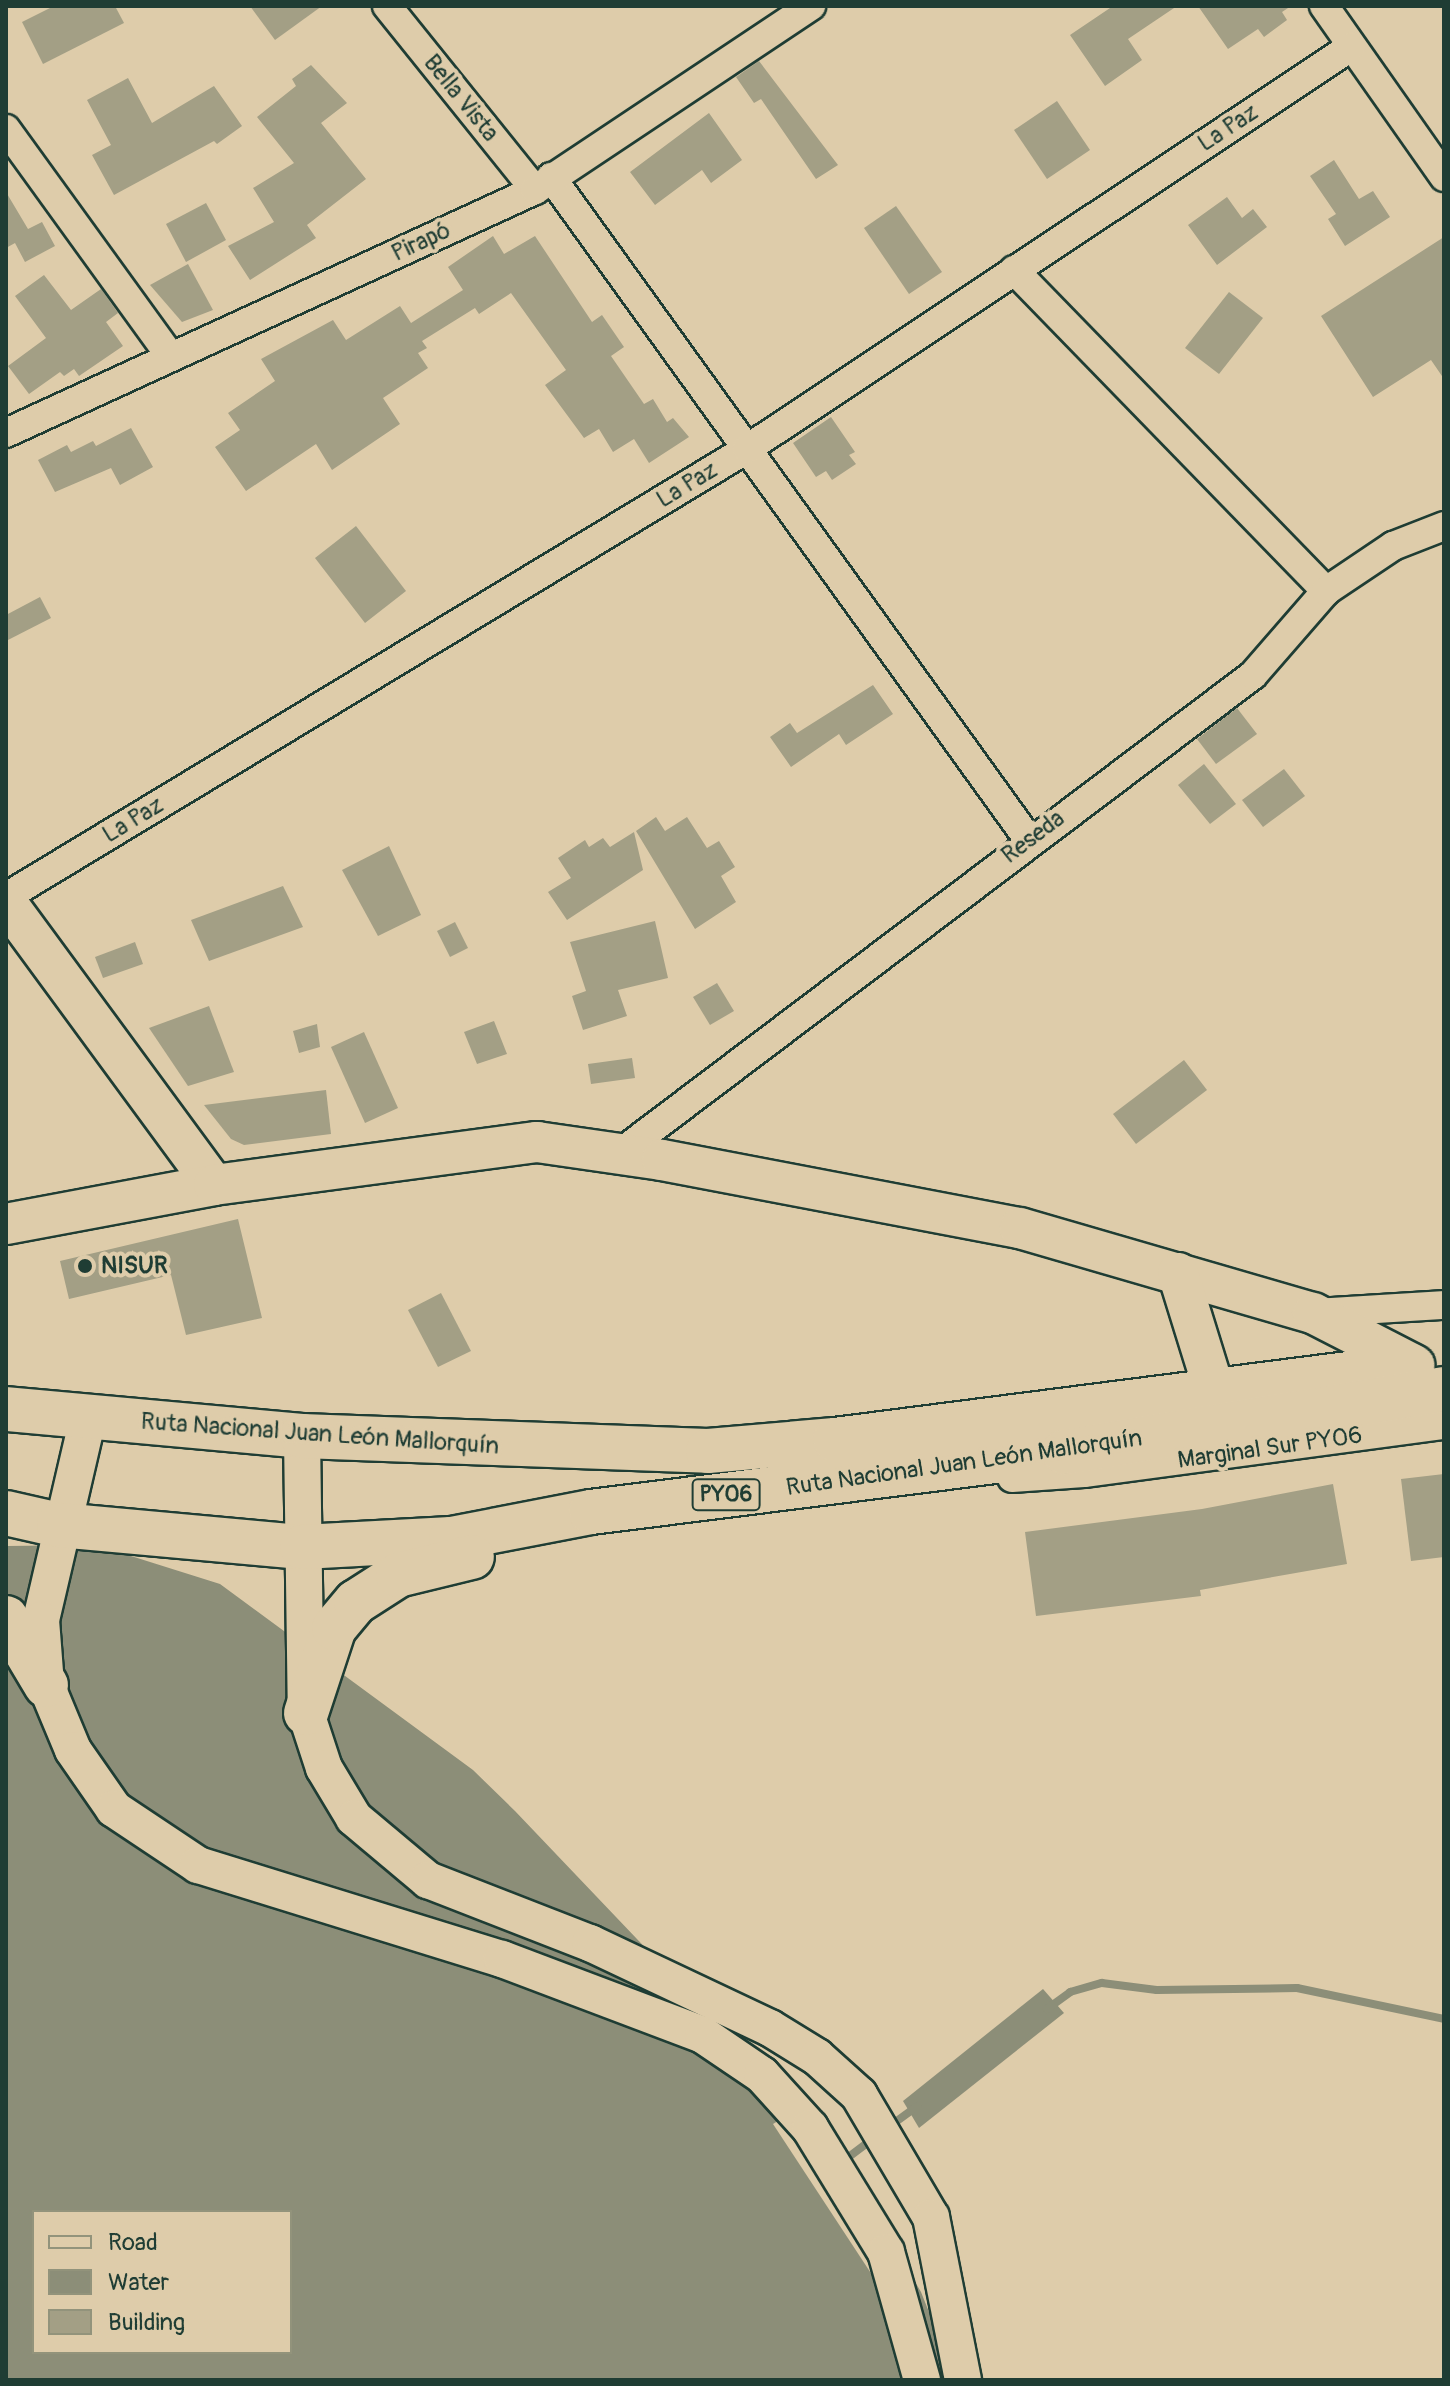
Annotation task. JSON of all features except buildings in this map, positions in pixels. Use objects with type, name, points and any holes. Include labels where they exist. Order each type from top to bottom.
[{"type":"highway","name":"Ruta Nacional Juan León Mallorquín","points":[[6,1409],[302,1436],[708,1451],[1223,1406],[1434,1372]]},
{"type":"highway","name":"Ruta Nacional Juan León Mallorquín","points":[[6,1513],[59,1525],[302,1547],[451,1539],[667,1502],[1064,1452],[1223,1406]]},
{"type":"highway","points":[[306,1713],[334,1628],[356,1602],[398,1575],[561,1539],[667,1502]]},
{"type":"highway","points":[[6,1618],[46,1685]]},
{"type":"main road","points":[[6,900],[214,1185]]},
{"type":"main road","points":[[6,1224],[214,1185],[537,1142],[620,1153],[1020,1228],[1313,1313],[1434,1372]]},
{"type":"main road","points":[[1178,1273],[1223,1406]]},
{"type":"street","name":"Bella Vista","points":[[387,6],[543,184],[747,449],[1029,840]]},
{"type":"street","name":"Pirapó","points":[[6,433],[543,184],[811,6]]},
{"type":"street","points":[[1324,6],[1444,177]]},
{"type":"street","name":"La Paz","points":[[6,900],[747,449],[1351,47]]},
{"type":"street","points":[[6,129],[171,357]]},
{"type":"street","points":[[1014,270],[1326,591]]},
{"type":"street","name":"Reseda","points":[[620,1153],[1029,840],[1253,675],[1326,591],[1393,546],[1444,526]]},
{"type":"street","points":[[1313,1313],[1444,1305]]},
{"type":"street","points":[[88,1418],[59,1525],[41,1620],[46,1685],[73,1750],[114,1809],[198,1865],[502,1959],[703,2035],[762,2075],[810,2128],[886,2252],[922,2380]]},
{"type":"street","name":"Marginal Sur PY06","points":[[855,1478],[1084,1473],[1444,1425]]},
{"type":"street","points":[[302,1436],[306,1713],[324,1768],[354,1818],[428,1880],[590,1943],[770,2028],[817,2057],[859,2095],[931,2217],[963,2380]]},
{"type":"water","points":[[96,1545],[220,1584],[473,1770],[838,2150],[921,2292],[956,2380],[6,2380],[6,1546]]},
{"type":"water","points":[[1043,1989],[1064,2013],[919,2128],[903,2101]]},
{"type":"pier","points":[[802,2106],[841,2147],[909,2264],[878,2284],[773,2124]]},
{"type":"waterway","points":[[1047,2009],[1070,1992],[1102,1983],[1157,1990],[1297,1988],[1444,2019]]},
{"type":"waterway","points":[[890,2126],[918,2106]]},
{"type":"waterway","points":[[842,2162],[873,2139]]},
{"type":"place","name":"NISUR","points":[[85,1266]]}]
